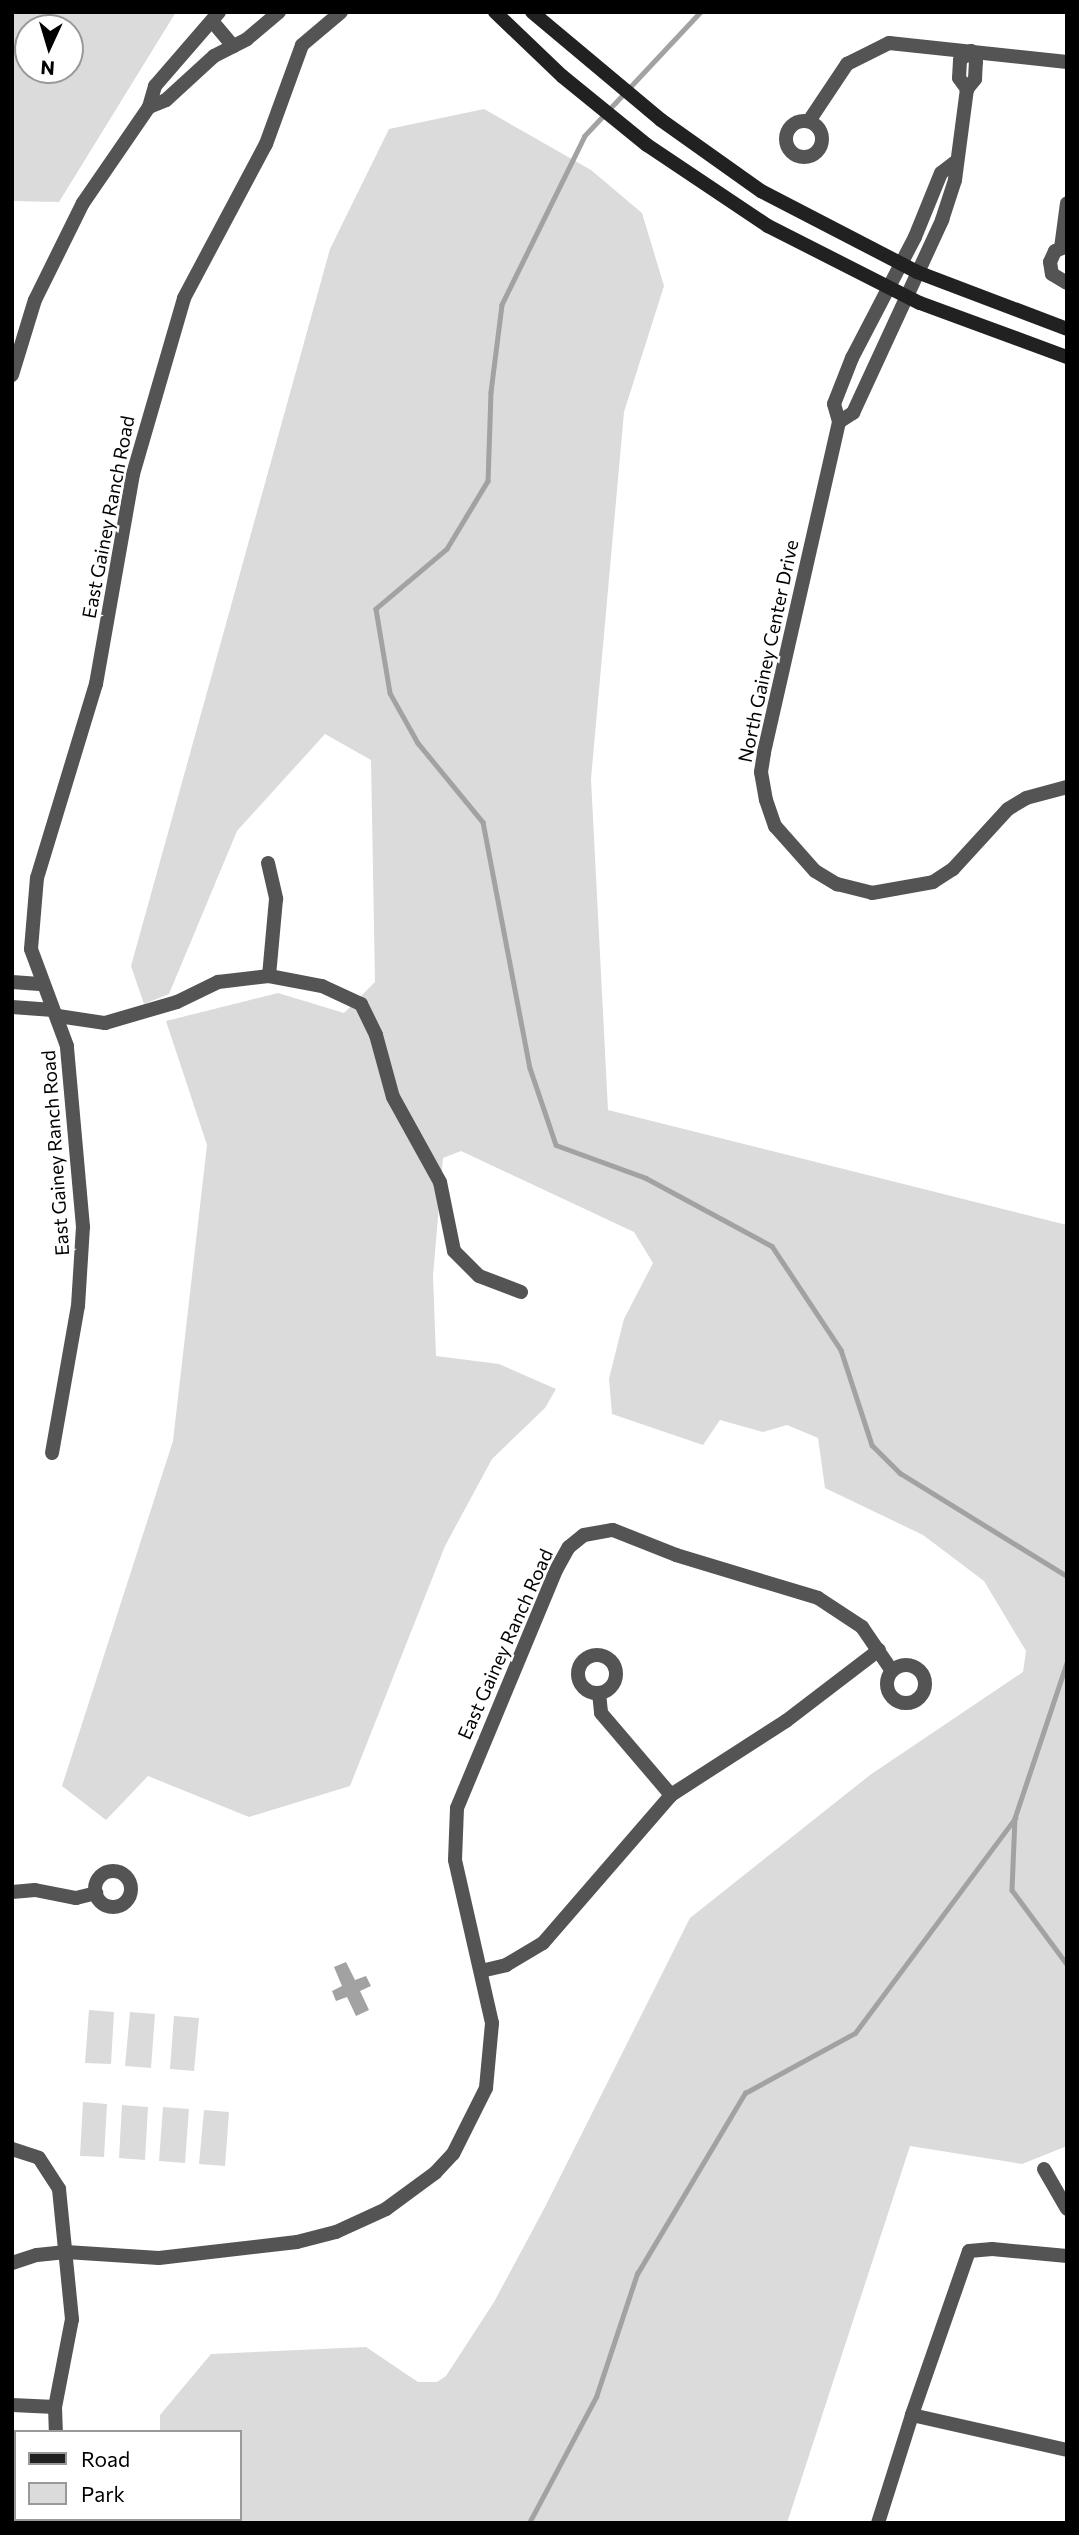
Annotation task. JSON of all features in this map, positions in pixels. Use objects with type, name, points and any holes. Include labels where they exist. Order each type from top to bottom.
[{"type":"main road","points":[[495,12],[562,76],[648,145],[768,226],[888,289],[1067,357]]},
{"type":"main road","points":[[532,12],[661,120],[761,191],[917,272],[1067,329]]},
{"type":"street","points":[[149,107],[166,100],[214,56],[233,47],[279,12]]},
{"type":"street","name":"East Gainey Ranch Road","points":[[52,1453],[83,1266],[68,1059],[32,949],[37,878],[96,684],[133,474],[156,386],[184,298],[266,144],[302,45],[341,12]]},
{"type":"street","points":[[12,375],[49,268],[83,203],[149,107],[155,86],[215,17],[233,47]]},
{"type":"street","points":[[809,121],[847,64],[867,50],[889,43],[1067,62]]},
{"type":"street","name":"North Gainey Center Drive","points":[[839,422],[853,413],[942,220],[955,180],[954,163],[967,89],[975,79],[976,62],[971,51]]},
{"type":"street","name":"North Gainey Center Drive","points":[[954,163],[941,173],[902,265],[834,404],[839,422],[761,772],[775,826],[796,854],[815,871],[855,890],[903,891],[933,882],[953,869],[1009,809],[1026,798],[1067,787]]},
{"type":"street","points":[[1067,203],[1064,247],[1052,256],[1050,268],[1056,279],[1067,283]]},
{"type":"street","points":[[268,863],[276,899],[269,976]]},
{"type":"street","points":[[12,1007],[105,1023],[177,1002],[218,982],[269,976],[322,986],[361,1004],[376,1035],[393,1097],[440,1182],[454,1251],[479,1276],[521,1292]]},
{"type":"street","points":[[12,982],[43,984]]},
{"type":"street","name":"East Gainey Ranch Road","points":[[12,2263],[37,2255],[66,2252],[159,2258],[297,2242],[336,2232],[386,2209],[435,2173],[477,2112],[491,2060],[492,2023],[455,1860],[457,1808],[556,1570],[569,1547],[584,1535],[613,1530],[676,1555],[818,1598],[846,1612],[878,1650],[891,1671]]},
{"type":"street","points":[[481,1971],[506,1965],[543,1943],[671,1795],[786,1721],[878,1650]]},
{"type":"street","points":[[599,1693],[601,1713],[671,1795]]},
{"type":"street","points":[[12,1892],[35,1890],[75,1898],[96,1893]]},
{"type":"street","points":[[12,2149],[39,2158],[59,2189],[72,2319],[55,2407],[56,2430]]},
{"type":"street","points":[[1044,2169],[1067,2209]]},
{"type":"street","points":[[878,2523],[969,2251],[992,2249],[1067,2256]]},
{"type":"street","points":[[12,2405],[55,2407]]},
{"type":"street","points":[[912,2415],[1067,2450]]},
{"type":"green space","points":[[12,12],[176,12],[59,202],[12,201]]},
{"type":"green space","points":[[484,109],[591,170],[642,213],[664,286],[624,412],[591,779],[608,1110],[1067,1225],[1067,2146],[1022,2164],[910,2146],[787,2523],[164,2523],[242,2521],[242,2430],[160,2430],[160,2415],[211,2354],[366,2347],[418,2382],[437,2382],[446,2376],[494,2302],[545,2207],[690,1918],[870,1775],[1023,1672],[1026,1651],[984,1581],[923,1535],[825,1488],[818,1438],[787,1425],[763,1432],[720,1420],[703,1445],[612,1414],[609,1379],[624,1319],[653,1263],[634,1232],[461,1151],[443,1158],[433,1276],[436,1356],[499,1364],[556,1389],[545,1408],[492,1459],[445,1546],[350,1786],[249,1817],[148,1776],[106,1820],[62,1786],[173,1441],[207,1145],[166,1021],[278,993],[344,1013],[375,982],[371,760],[325,734],[237,831],[169,994],[144,1004],[131,966],[330,249],[389,129]]},
{"type":"green space","points":[[89,2010],[114,2012],[111,2064],[85,2063]]},
{"type":"green space","points":[[130,2012],[155,2014],[151,2068],[125,2066]]},
{"type":"green space","points":[[174,2016],[199,2018],[194,2071],[170,2069]]},
{"type":"green space","points":[[83,2102],[107,2104],[104,2157],[80,2156]]},
{"type":"green space","points":[[122,2105],[148,2107],[145,2160],[119,2158]]},
{"type":"green space","points":[[163,2107],[189,2109],[185,2163],[159,2161]]},
{"type":"green space","points":[[204,2110],[229,2112],[225,2166],[199,2164]]},
{"type":"shaded area","points":[[346,1962],[355,1980],[366,1976],[371,1986],[360,1991],[369,2010],[356,2016],[347,1997],[336,2001],[332,1991],[342,1986],[334,1967]]},
{"type":"waterway","points":[[701,12],[585,136],[502,305],[491,392],[488,481],[447,549],[376,609],[390,693],[418,743],[483,822],[530,1068],[556,1145],[646,1178],[772,1246],[841,1350],[872,1445],[900,1473],[1067,1576]]},
{"type":"waterway","points":[[1067,1663],[1015,1818],[1012,1890],[1067,1964]]},
{"type":"waterway","points":[[529,2523],[596,2397],[637,2274],[745,2093],[855,2033],[1015,1818]]}]
